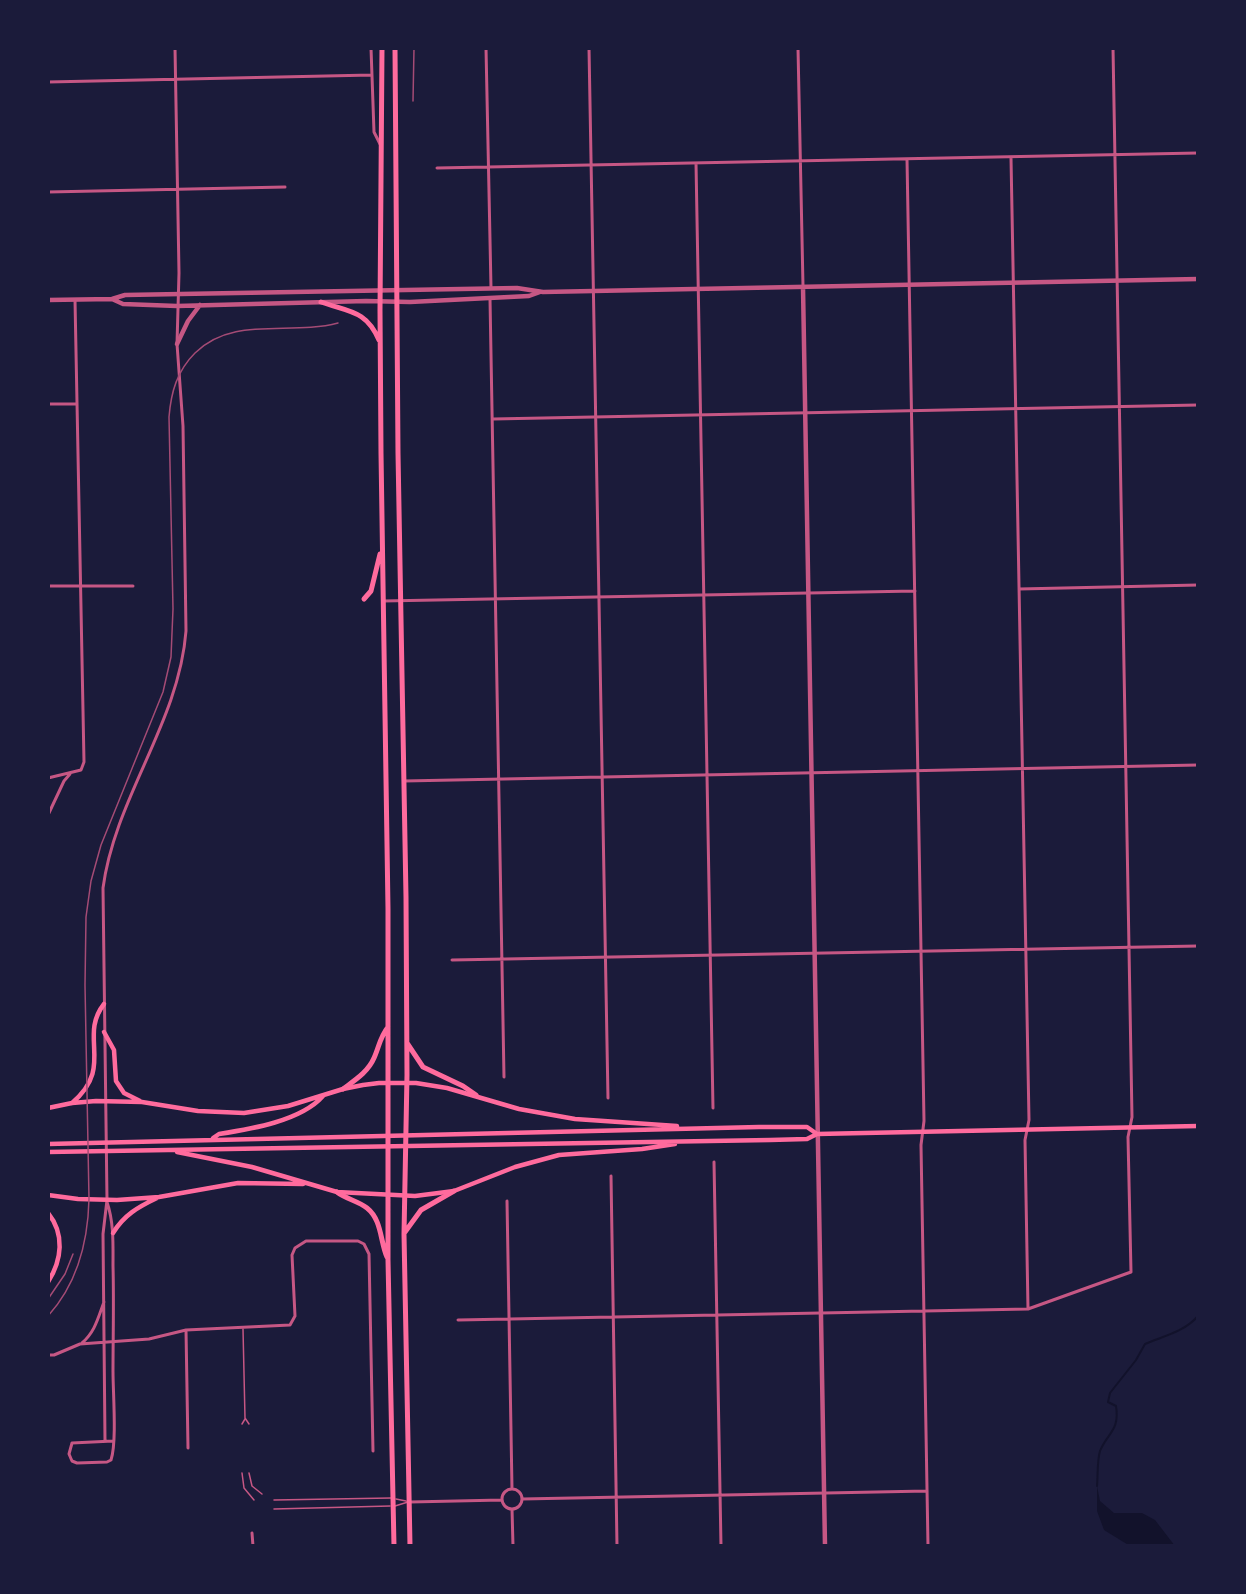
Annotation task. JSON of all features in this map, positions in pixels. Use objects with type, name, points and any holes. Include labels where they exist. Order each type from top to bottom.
[{"type":"highway","points":[[382,48],[380,342],[388,902],[388,1260],[394,1546]]},
{"type":"highway","points":[[395,48],[407,1043],[404,1234],[410,1546]]},
{"type":"highway","points":[[321,302],[361,315],[368,320],[380,342]]},
{"type":"highway","points":[[364,599],[371,591],[382,549]]},
{"type":"highway","points":[[343,1089],[369,1068],[379,1040],[388,1027]]},
{"type":"highway","points":[[407,1043],[423,1067],[463,1086],[476,1095]]},
{"type":"highway","points":[[404,1234],[421,1210],[454,1191]]},
{"type":"highway","points":[[337,1192],[369,1210],[380,1228],[381,1245],[388,1260]]},
{"type":"main road","points":[[72,1103],[87,1089],[91,1081],[94,1065],[94,1022],[98,1011],[104,1004]]},
{"type":"main road","points":[[104,1032],[114,1050],[116,1082],[124,1093],[142,1102]]},
{"type":"main road","points":[[48,1108],[72,1103],[105,1101],[142,1102],[198,1111],[244,1113],[279,1107],[343,1089],[406,1083],[433,1085],[476,1095],[519,1109],[575,1119],[695,1128]]},
{"type":"main road","points":[[209,1139],[219,1134],[278,1122],[315,1106],[323,1096]]},
{"type":"main road","points":[[48,1152],[807,1139],[817,1134],[1198,1126]]},
{"type":"main road","points":[[48,1144],[695,1128],[807,1127],[817,1134]]},
{"type":"main road","points":[[172,1150],[186,1155],[263,1169],[337,1192],[406,1196],[454,1191],[515,1167],[546,1158],[642,1149],[695,1141]]},
{"type":"main road","points":[[48,1195],[107,1200],[159,1197],[238,1183],[308,1184]]},
{"type":"main road","points":[[113,1233],[136,1208],[159,1197]]},
{"type":"main road","points":[[48,1213],[57,1229],[60,1246],[58,1263],[48,1282]]},
{"type":"street","points":[[113,1442],[72,1443],[69,1454],[72,1461],[77,1463],[107,1462],[111,1460],[113,1454],[114,1340],[113,1233],[107,1200],[106,1173],[102,899],[109,857],[121,818],[173,695],[185,642],[183,426],[177,344],[175,48]]},
{"type":"street","points":[[371,48],[375,136],[381,146]]},
{"type":"street","points":[[486,48],[490,288]]},
{"type":"street","points":[[589,48],[608,1098]]},
{"type":"street","points":[[798,48],[825,1546]]},
{"type":"street","points":[[458,1320],[1028,1309],[1131,1272],[1128,1137],[1132,1117],[1113,48]]},
{"type":"street","points":[[48,82],[372,75]]},
{"type":"street","points":[[437,168],[1198,153]]},
{"type":"street","points":[[1011,158],[1029,1119],[1025,1140],[1028,1309]]},
{"type":"street","points":[[907,159],[922,952],[924,1131],[921,1144],[928,1546]]},
{"type":"street","points":[[696,163],[713,1108]]},
{"type":"street","points":[[48,192],[285,187]]},
{"type":"street","points":[[112,299],[123,304],[177,306],[397,302],[529,296],[543,292],[1198,279]]},
{"type":"street","points":[[48,300],[112,299],[125,295],[490,288],[527,288],[543,292]]},
{"type":"street","points":[[490,298],[504,1077]]},
{"type":"street","points":[[48,778],[81,770],[84,762],[75,300]]},
{"type":"street","points":[[177,344],[188,321],[200,305]]},
{"type":"street","points":[[48,404],[77,404]]},
{"type":"street","points":[[493,419],[1198,405]]},
{"type":"street","points":[[1019,589],[1198,585]]},
{"type":"street","points":[[48,586],[133,586]]},
{"type":"street","points":[[383,602],[915,591]]},
{"type":"street","points":[[403,781],[1198,765]]},
{"type":"street","points":[[48,815],[64,781],[71,773]]},
{"type":"street","points":[[452,960],[1198,946]]},
{"type":"street","points":[[714,1162],[721,1546]]},
{"type":"street","points":[[611,1176],[617,1546]]},
{"type":"street","points":[[105,1442],[103,1234],[107,1200]]},
{"type":"street","points":[[507,1201],[512,1489]]},
{"type":"street","points":[[80,1344],[149,1339],[186,1330],[290,1325],[295,1316],[292,1255],[299,1244],[306,1241],[344,1240],[364,1244],[369,1254],[373,1451]]},
{"type":"street","points":[[48,1354],[54,1355],[90,1337],[105,1301]]},
{"type":"street","points":[[186,1330],[188,1448]]},
{"type":"street","points":[[512,1489],[519,1492],[522,1499],[519,1506],[512,1509],[502,1500],[505,1492],[512,1489]]},
{"type":"street","points":[[522,1499],[927,1491]]},
{"type":"street","points":[[410,1502],[502,1500]]},
{"type":"street","points":[[512,1509],[513,1546]]},
{"type":"street","points":[[252,1533],[253,1546]]},
{"type":"lane","points":[[242,1424],[245,1418],[243,1328]]},
{"type":"lane","points":[[245,1418],[249,1424]]},
{"type":"lane","points":[[242,1473],[244,1488],[254,1500]]},
{"type":"lane","points":[[249,1473],[252,1486],[262,1494]]},
{"type":"lane","points":[[274,1500],[393,1498],[410,1502]]},
{"type":"lane","points":[[274,1509],[393,1506],[410,1502]]},
{"type":"shaded area","points":[[1097,1486],[1100,1501],[1114,1513],[1142,1513],[1155,1520],[1175,1546],[1130,1546],[1104,1530],[1097,1511]]},
{"type":"waterway","points":[[1097,1486],[1100,1451],[1115,1426],[1117,1414],[1116,1406],[1108,1402],[1110,1393],[1136,1360],[1145,1344],[1180,1330],[1198,1316]]},
{"type":"tram line","points":[[413,101],[414,48]]},
{"type":"tram line","points":[[48,1316],[58,1304],[79,1262],[88,1215],[85,985],[86,917],[91,881],[101,845],[163,692],[171,657],[173,609],[169,417],[173,391],[179,375],[189,360],[210,341],[244,330],[301,328],[338,323]]},
{"type":"tram line","points":[[48,1299],[65,1274],[73,1254]]}]
